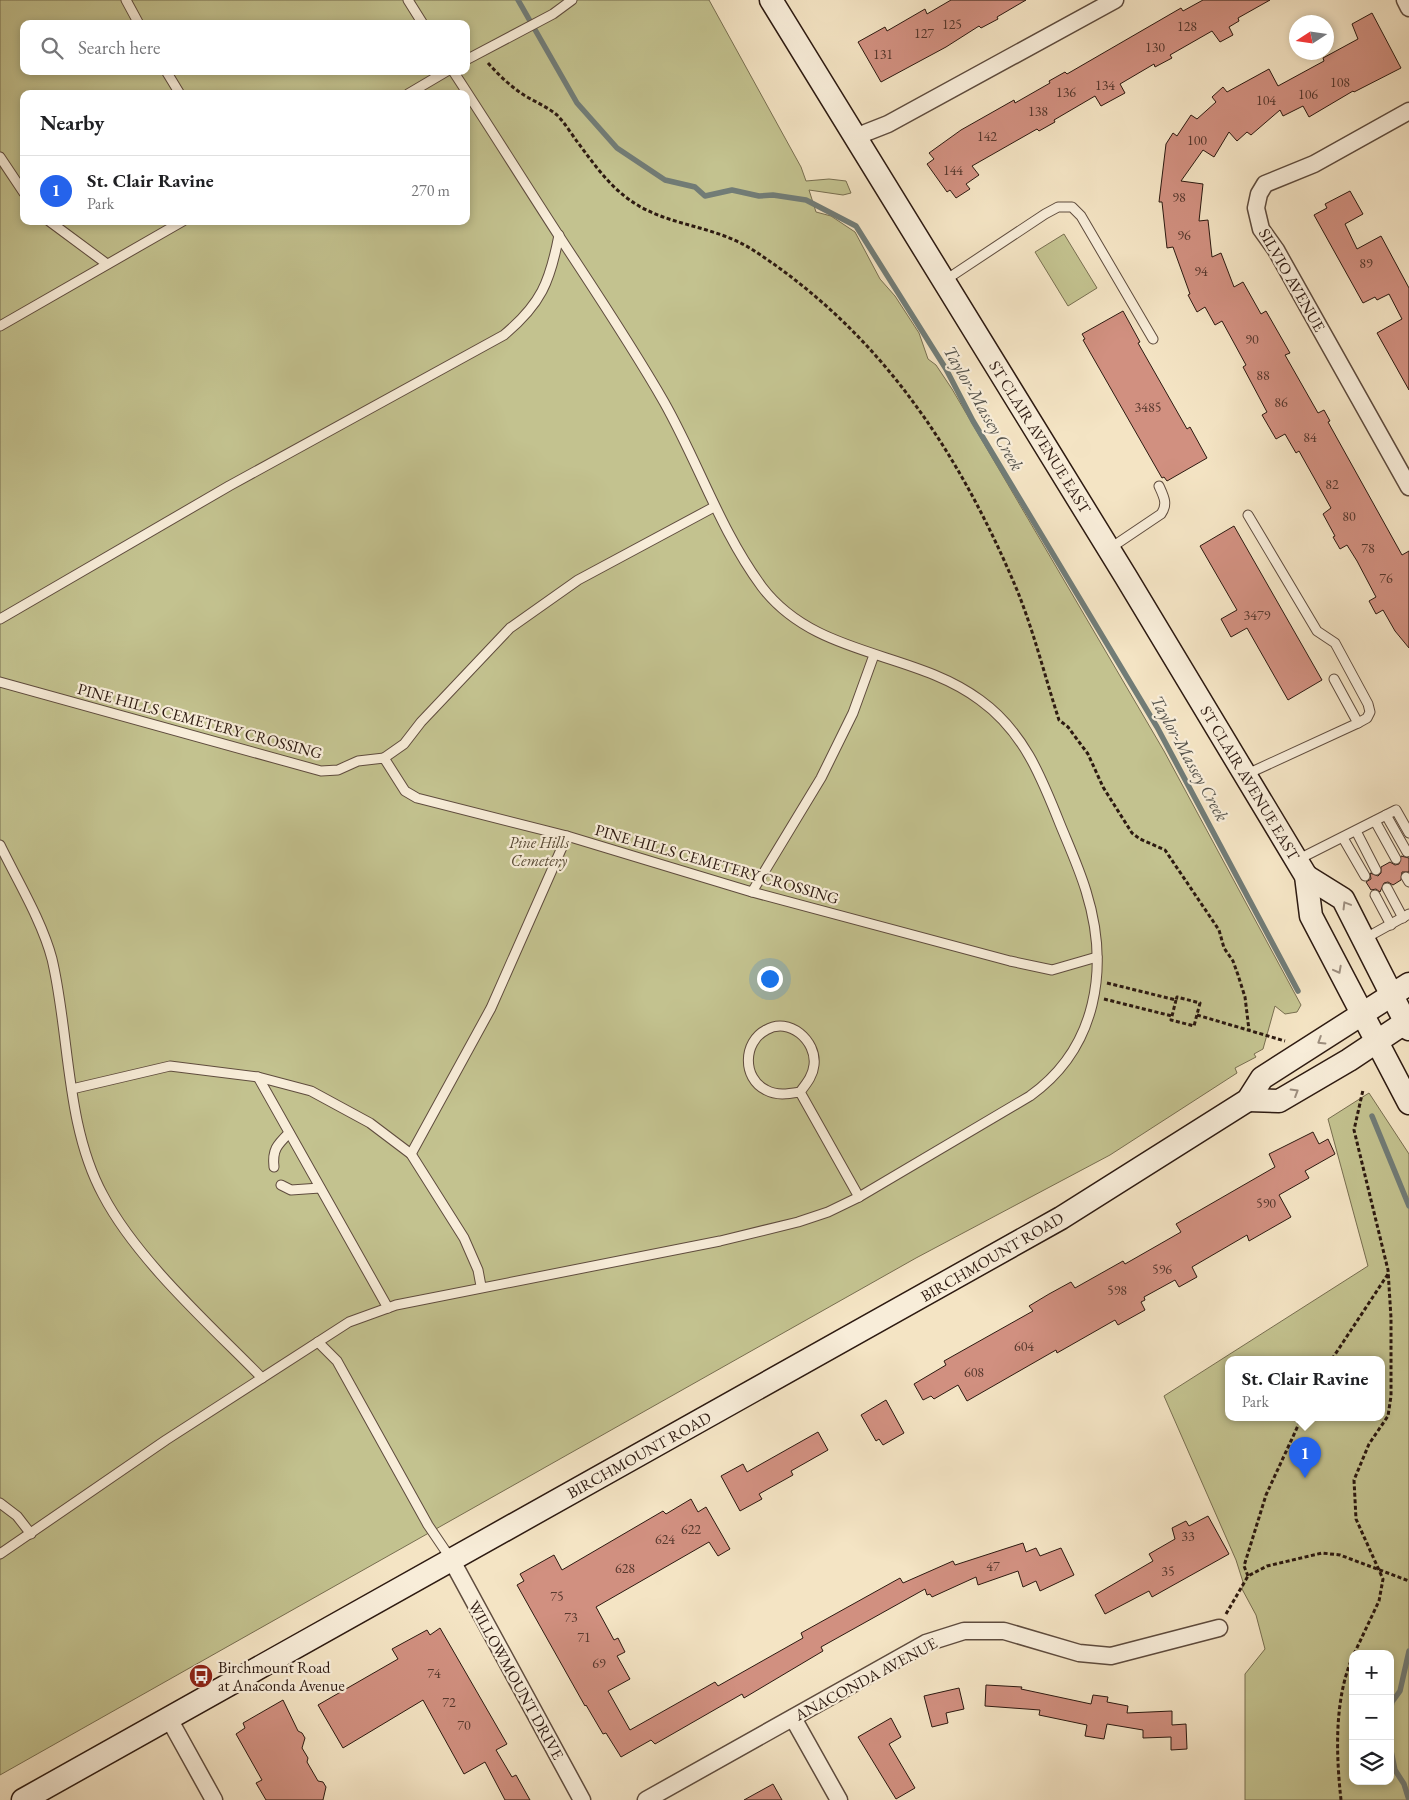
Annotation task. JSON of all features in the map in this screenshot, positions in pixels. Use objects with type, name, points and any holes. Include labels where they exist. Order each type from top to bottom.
[{"type":"main road","name":"ST CLAIR AVENUE EAST","points":[[771,0],[1109,549],[1301,868],[1310,916],[1409,1103]]},
{"type":"main road","name":"ST CLAIR AVENUE EAST","points":[[1301,868],[1343,899],[1364,940],[1401,989],[1408,1024]]},
{"type":"main road","name":"BIRCHMOUNT ROAD","points":[[23,1800],[1052,1223],[1248,1100],[1262,1078],[1401,989]]},
{"type":"main road","points":[[1248,1100],[1279,1102],[1408,1024]]},
{"type":"street","points":[[855,137],[888,124],[1115,0]]},
{"type":"street","points":[[1404,0],[1409,8]]},
{"type":"street","name":"SILVIO AVENUE","points":[[1409,111],[1314,164],[1265,184],[1259,194],[1256,208],[1261,229],[1276,250],[1409,487]]},
{"type":"street","name":"WILLOWMOUNT DRIVE","points":[[451,1559],[582,1800]]},
{"type":"street","name":"ANACONDA AVENUE","points":[[646,1800],[926,1643],[964,1631],[1004,1632],[1079,1654],[1111,1656],[1218,1628]]},
{"type":"street","points":[[168,1717],[214,1800]]},
{"type":"street","points":[[793,1718],[839,1800]]},
{"type":"lane","points":[[126,0],[137,20]]},
{"type":"lane","points":[[408,0],[420,20]]},
{"type":"lane","points":[[470,58],[553,14],[572,0]]},
{"type":"lane","points":[[168,75],[178,90]]},
{"type":"lane","points":[[415,90],[440,75]]},
{"type":"lane","points":[[456,75],[465,90]]},
{"type":"lane","points":[[0,1554],[166,1440],[349,1322],[388,1308],[481,1286],[760,1232],[828,1212],[859,1197],[1030,1096],[1050,1082],[1065,1065],[1080,1041],[1097,980],[1097,957],[1093,920],[1086,892],[1041,777],[1016,734],[980,700],[958,685],[932,673],[841,644],[811,629],[773,600],[737,551],[665,404],[470,98]]},
{"type":"lane","points":[[0,157],[20,187]]},
{"type":"lane","points":[[943,281],[1045,214],[1058,207],[1072,207],[1081,216],[1152,339]]},
{"type":"lane","points":[[54,225],[107,264]]},
{"type":"lane","points":[[0,326],[176,225]]},
{"type":"lane","points":[[0,619],[229,486],[504,335],[527,316],[546,287],[558,235]]},
{"type":"lane","points":[[1109,549],[1161,514],[1165,508],[1166,500],[1159,486]]},
{"type":"lane","points":[[384,758],[404,744],[421,722],[510,628],[578,580],[714,507]]},
{"type":"lane","points":[[1245,775],[1358,723],[1367,718],[1370,712],[1368,704],[1335,643],[1317,631],[1248,515]]},
{"type":"lane","points":[[752,892],[821,778],[853,713],[874,655]]},
{"type":"lane","points":[[1334,679],[1358,723]]},
{"type":"lane","name":"PINE HILLS CEMETERY CROSSING","points":[[0,682],[321,771],[338,770],[358,761],[384,758],[405,791],[417,798],[567,836],[752,892],[1010,961],[1052,970],[1097,957]]},
{"type":"lane","points":[[1301,868],[1343,838],[1396,810],[1409,833]]},
{"type":"lane","points":[[1386,816],[1407,852]]},
{"type":"lane","points":[[1375,821],[1396,859]]},
{"type":"lane","points":[[1356,831],[1376,870]]},
{"type":"lane","points":[[411,1154],[491,1008],[567,836]]},
{"type":"lane","points":[[1343,838],[1364,876]]},
{"type":"lane","points":[[0,845],[38,923],[51,958],[72,1090],[83,1140],[94,1175],[107,1203],[153,1265],[262,1378]]},
{"type":"lane","points":[[1364,940],[1406,916],[1387,888]]},
{"type":"lane","points":[[1375,895],[1391,925]]},
{"type":"lane","points":[[768,1028],[787,1028],[798,1031],[808,1040],[814,1051],[815,1064],[809,1080],[800,1092],[775,1093],[757,1084],[751,1077],[748,1066],[751,1046],[761,1032],[768,1028]]},
{"type":"lane","points":[[72,1090],[170,1066],[258,1077],[310,1091],[370,1123],[411,1154],[464,1238],[478,1270],[481,1286]]},
{"type":"lane","points":[[258,1077],[388,1308]]},
{"type":"lane","points":[[800,1092],[859,1197]]},
{"type":"lane","points":[[274,1167],[272,1156],[275,1147],[289,1133]]},
{"type":"lane","points":[[281,1185],[291,1190],[320,1188]]},
{"type":"lane","points":[[318,1342],[337,1361],[428,1525],[451,1559]]},
{"type":"lane","points":[[0,1503],[17,1516],[31,1534]]},
{"type":"path","points":[[480,53],[502,78],[557,116],[599,171],[620,192],[656,215],[733,238],[754,251],[854,331],[871,348],[913,399],[938,438],[998,548],[1018,593],[1059,720],[1068,727],[1088,754],[1103,787],[1132,833],[1140,839],[1165,850],[1218,930],[1224,948],[1233,961],[1238,974],[1245,997],[1250,1030]]},
{"type":"path","points":[[1097,980],[1176,1000]]},
{"type":"path","points":[[1094,996],[1172,1016]]},
{"type":"path","points":[[1177,997],[1200,1003],[1197,1015],[1194,1026],[1171,1020],[1177,997]]},
{"type":"path","points":[[1197,1015],[1290,1042],[1297,1056]]},
{"type":"path","points":[[1363,1090],[1355,1125],[1355,1136],[1385,1253],[1391,1318],[1390,1405],[1385,1421]]},
{"type":"path","points":[[1334,1356],[1388,1274]]},
{"type":"path","points":[[1248,1576],[1244,1566],[1264,1501],[1300,1421]]},
{"type":"path","points":[[1355,1650],[1379,1601],[1383,1580],[1356,1519],[1354,1480],[1370,1444],[1385,1421]]},
{"type":"path","points":[[1218,1628],[1248,1576],[1267,1566],[1322,1553],[1340,1555],[1409,1581]]},
{"type":"path","points":[[1341,1800],[1338,1734],[1340,1702],[1349,1665]]},
{"type":"green space","name":"Pine Hills Cemetery","points":[[0,0],[709,0],[801,167],[806,181],[829,179],[846,181],[851,193],[843,195],[809,190],[816,212],[831,216],[855,232],[880,279],[895,296],[919,333],[928,359],[936,365],[952,389],[1164,751],[1301,1005],[1297,1012],[1285,1014],[1275,1006],[1263,1049],[1254,1054],[1256,1057],[1235,1068],[1237,1073],[1110,1155],[916,1258],[0,1775]]},
{"type":"green space","points":[[1064,234],[1097,288],[1068,306],[1035,252]]},
{"type":"green space","points":[[1369,1093],[1409,1154],[1409,1800],[1245,1800],[1245,1674],[1265,1649],[1256,1615],[1242,1589],[1243,1582],[1236,1560],[1164,1396],[1225,1357],[1225,1421],[1385,1421],[1385,1356],[1227,1356],[1368,1266],[1328,1119]]},
{"type":"building","points":[[951,0],[1026,0],[997,17],[998,19],[981,28],[979,26],[946,47],[881,82],[858,42],[885,27],[887,31],[925,9],[927,14]]},
{"type":"building","points":[[1203,0],[1270,0],[1238,18],[1239,21],[1229,27],[1233,35],[1220,42],[1212,31],[1170,55],[1172,58],[1155,67],[1154,64],[1120,84],[1125,93],[1101,106],[1095,96],[1054,120],[1055,122],[1039,131],[1037,129],[972,166],[979,175],[966,184],[970,189],[956,198],[950,190],[947,192],[927,164],[934,159],[929,153],[961,130],[1014,100],[1015,103],[1050,83],[1049,81],[1065,72],[1067,74],[1181,8],[1183,11]]},
{"type":"building","points":[[1372,13],[1401,68],[1353,91],[1309,117],[1303,106],[1283,116],[1280,110],[1251,135],[1247,132],[1237,141],[1229,132],[1214,157],[1203,150],[1181,181],[1203,184],[1199,221],[1208,220],[1212,257],[1221,253],[1234,287],[1243,282],[1261,314],[1266,311],[1290,353],[1285,355],[1318,413],[1324,410],[1330,421],[1328,422],[1402,555],[1409,551],[1409,648],[1395,631],[1383,610],[1376,614],[1369,601],[1376,597],[1357,561],[1347,545],[1340,549],[1333,537],[1335,536],[1323,514],[1331,508],[1299,451],[1296,453],[1285,434],[1276,439],[1262,415],[1267,412],[1243,367],[1246,365],[1222,321],[1215,325],[1205,307],[1197,312],[1188,295],[1190,294],[1173,247],[1167,248],[1162,202],[1159,202],[1166,144],[1173,133],[1177,136],[1191,115],[1197,119],[1216,102],[1212,97],[1223,87],[1227,92],[1269,69],[1278,86],[1324,60],[1334,60],[1334,52],[1358,39],[1352,24]]},
{"type":"building","points":[[1350,191],[1363,214],[1345,224],[1357,249],[1381,236],[1409,288],[1409,390],[1377,333],[1402,319],[1389,294],[1377,300],[1375,297],[1363,303],[1314,215],[1327,208],[1325,204]]},
{"type":"building","points":[[1123,311],[1140,342],[1138,343],[1187,429],[1190,427],[1207,458],[1167,481],[1164,477],[1162,478],[1083,340],[1085,339],[1082,334]]},
{"type":"building","points":[[1234,526],[1322,680],[1288,700],[1247,628],[1231,637],[1221,619],[1237,610],[1200,546]]},
{"type":"building","points":[[1401,856],[1409,858],[1409,872],[1402,872],[1401,880],[1393,885],[1388,882],[1384,883],[1380,892],[1376,889],[1371,890],[1366,882],[1371,879],[1370,873],[1378,876],[1381,873],[1381,867],[1390,862],[1395,865],[1399,864]]},
{"type":"building","points":[[1313,1132],[1319,1144],[1328,1139],[1335,1154],[1305,1171],[1309,1178],[1279,1195],[1291,1217],[1249,1241],[1247,1235],[1192,1267],[1197,1277],[1179,1287],[1175,1280],[1144,1297],[1145,1300],[1141,1302],[1145,1310],[1118,1325],[1115,1320],[1057,1353],[1056,1350],[967,1401],[958,1385],[934,1399],[931,1396],[923,1400],[914,1384],[946,1365],[944,1361],[1033,1311],[1029,1306],[1071,1282],[1075,1288],[1123,1261],[1125,1264],[1181,1232],[1176,1224],[1275,1167],[1269,1154]]},
{"type":"building","points":[[886,1400],[904,1433],[883,1445],[879,1439],[876,1441],[861,1415]]},
{"type":"building","points":[[818,1432],[828,1450],[791,1471],[793,1475],[759,1494],[762,1499],[740,1511],[721,1476],[743,1464],[747,1472]]},
{"type":"building","points":[[691,1499],[698,1512],[706,1507],[730,1549],[718,1556],[709,1542],[596,1607],[614,1640],[618,1638],[625,1652],[617,1656],[630,1679],[608,1691],[630,1730],[715,1682],[718,1686],[803,1638],[801,1633],[900,1578],[903,1583],[953,1561],[955,1565],[1023,1543],[1026,1552],[1036,1548],[1040,1556],[1061,1548],[1074,1575],[1040,1591],[1036,1581],[1023,1587],[1018,1571],[978,1585],[976,1577],[932,1597],[930,1594],[927,1595],[925,1589],[821,1647],[823,1651],[744,1698],[742,1694],[655,1744],[651,1740],[621,1757],[606,1733],[603,1734],[585,1706],[517,1585],[524,1581],[520,1574],[554,1555],[562,1570],[663,1511],[666,1514]]},
{"type":"building","points":[[1208,1516],[1229,1554],[1152,1597],[1149,1591],[1105,1614],[1095,1595],[1153,1561],[1149,1554],[1175,1539],[1172,1528],[1186,1521],[1189,1526]]},
{"type":"building","points":[[440,1628],[507,1744],[496,1750],[512,1777],[516,1775],[530,1800],[505,1800],[485,1762],[464,1774],[423,1700],[343,1748],[318,1705],[398,1659],[392,1649],[427,1630],[430,1635]]},
{"type":"building","points":[[986,1685],[1022,1687],[1021,1689],[1091,1704],[1093,1695],[1108,1697],[1107,1702],[1128,1706],[1127,1713],[1172,1711],[1172,1725],[1186,1724],[1187,1749],[1171,1750],[1171,1737],[1143,1738],[1143,1730],[1107,1724],[1104,1739],[1085,1736],[1087,1725],[1039,1715],[1040,1710],[985,1706]]},
{"type":"building","points":[[959,1688],[964,1709],[946,1713],[948,1723],[932,1727],[924,1696]]},
{"type":"building","points":[[283,1700],[298,1731],[305,1738],[302,1748],[308,1758],[307,1762],[318,1781],[323,1782],[326,1787],[323,1800],[266,1800],[256,1783],[262,1780],[236,1734],[245,1728],[243,1723]]},
{"type":"building","points":[[891,1718],[901,1737],[889,1744],[915,1788],[896,1799],[858,1737]]},
{"type":"building","points":[[773,1784],[782,1800],[744,1800]]},
{"type":"waterway","name":"Taylor-Massey Creek","points":[[518,0],[577,103],[617,148],[665,180],[695,187],[705,196],[732,190],[759,196],[773,195],[806,200],[856,226],[946,369],[973,421],[1157,727],[1298,991]]},
{"type":"waterway","points":[[1372,1116],[1409,1206]]},
{"type":"waterway","points":[[1394,1699],[1400,1691],[1409,1651]]},
{"type":"waterway","points":[[1394,1765],[1404,1784],[1409,1800]]},
{"type":"place","name":"St. Clair Ravine","points":[[1305,1478]]},
{"type":"place","name":"Birchmount Road at Anaconda Avenue","points":[[201,1676]]}]
